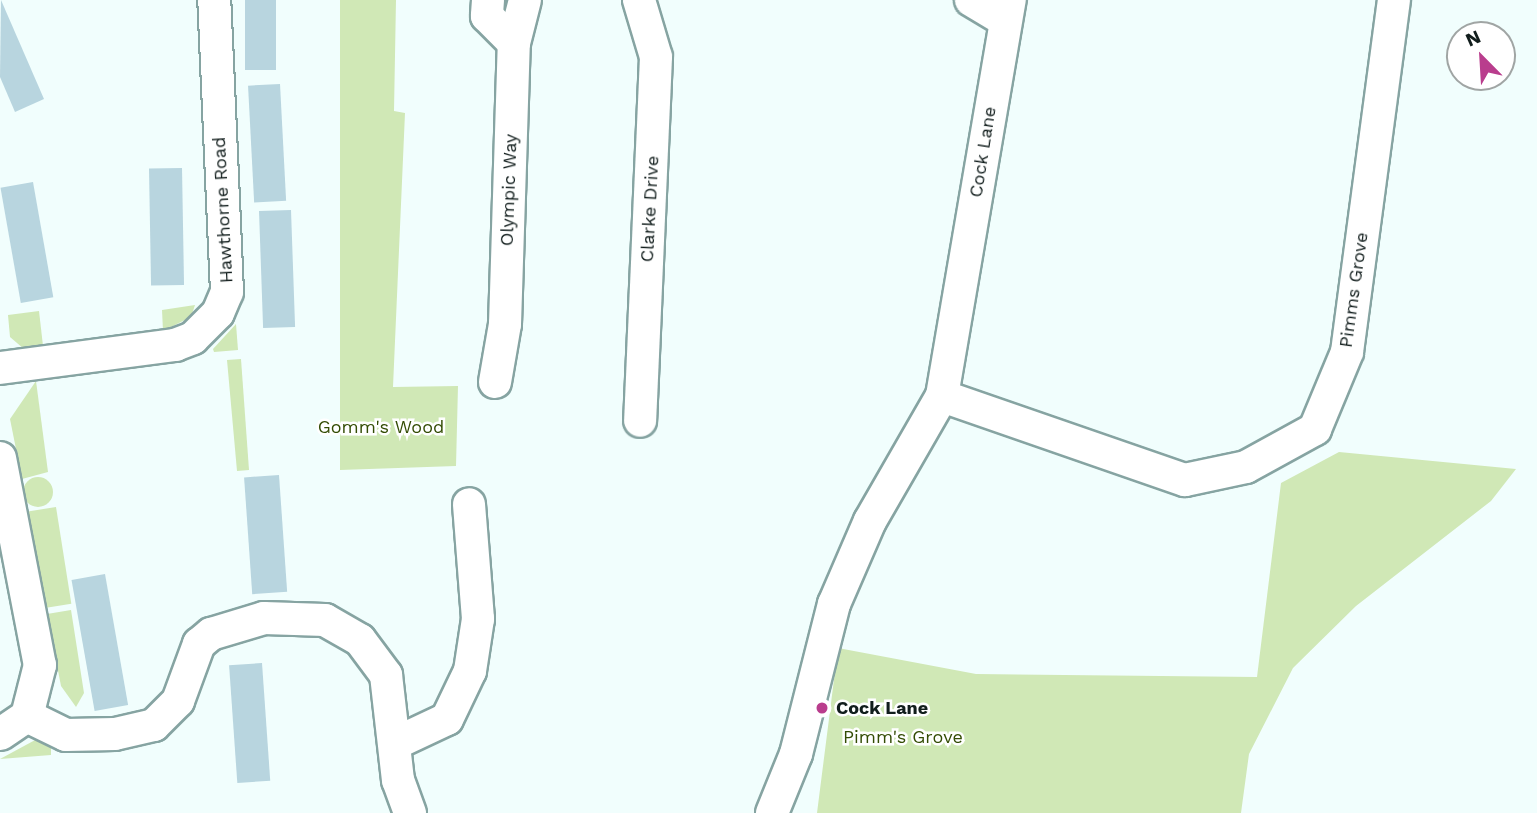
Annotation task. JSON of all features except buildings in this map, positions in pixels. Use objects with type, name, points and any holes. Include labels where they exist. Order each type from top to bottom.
[{"type":"street","name":"Hawthorne Road","points":[[0,369],[175,345],[193,338],[218,313],[227,292],[214,0]]},
{"type":"street","points":[[488,0],[487,16],[514,43]]},
{"type":"street","name":"Olympic Way","points":[[495,382],[505,324],[514,43],[525,0]]},
{"type":"street","name":"Clarke Drive","points":[[639,0],[656,57],[640,421]]},
{"type":"street","points":[[971,0],[1007,10]]},
{"type":"street","name":"Pimms Grove","points":[[942,396],[1185,480],[1246,467],[1315,429],[1347,352],[1394,0]]},
{"type":"street","name":"Cock Lane","points":[[772,813],[796,754],[834,604],[870,521],[942,396],[1007,10]]},
{"type":"street","points":[[0,458],[40,665],[27,716],[0,734]]},
{"type":"street","points":[[398,742],[447,719],[470,671],[478,605],[469,504]]},
{"type":"street","points":[[27,716],[66,735],[115,734],[154,725],[178,701],[199,644],[211,634],[233,624],[288,616],[341,627],[375,657],[386,675],[398,742],[398,780],[410,813]]},
{"type":"green space","name":"Gomm's Wood","points":[[340,0],[396,0],[394,111],[405,113],[393,387],[458,386],[456,466],[340,470]]},
{"type":"green space","points":[[195,305],[191,317],[163,331],[162,310]]},
{"type":"green space","points":[[39,311],[43,346],[24,349],[10,337],[8,315]]},
{"type":"green space","points":[[236,324],[238,350],[214,352],[213,349]]},
{"type":"green space","points":[[241,359],[249,470],[237,471],[227,360]]},
{"type":"green space","points":[[36,381],[48,472],[22,479],[10,419]]},
{"type":"green space","name":"Pimm's Grove","points":[[1339,452],[1516,469],[1491,501],[1356,606],[1293,668],[1249,754],[1241,813],[817,813],[838,648],[976,674],[1257,677],[1281,483]]},
{"type":"green space","points":[[38,477],[49,481],[53,492],[49,503],[38,507],[27,503],[23,492],[27,481]]},
{"type":"green space","points":[[56,507],[71,604],[42,608],[26,512]]},
{"type":"green space","points":[[71,610],[84,693],[76,707],[61,686],[47,614]]},
{"type":"green space","points":[[37,739],[51,744],[51,755],[0,759]]},
{"type":"place","name":"Cock Lane","points":[[822,708]]}]
